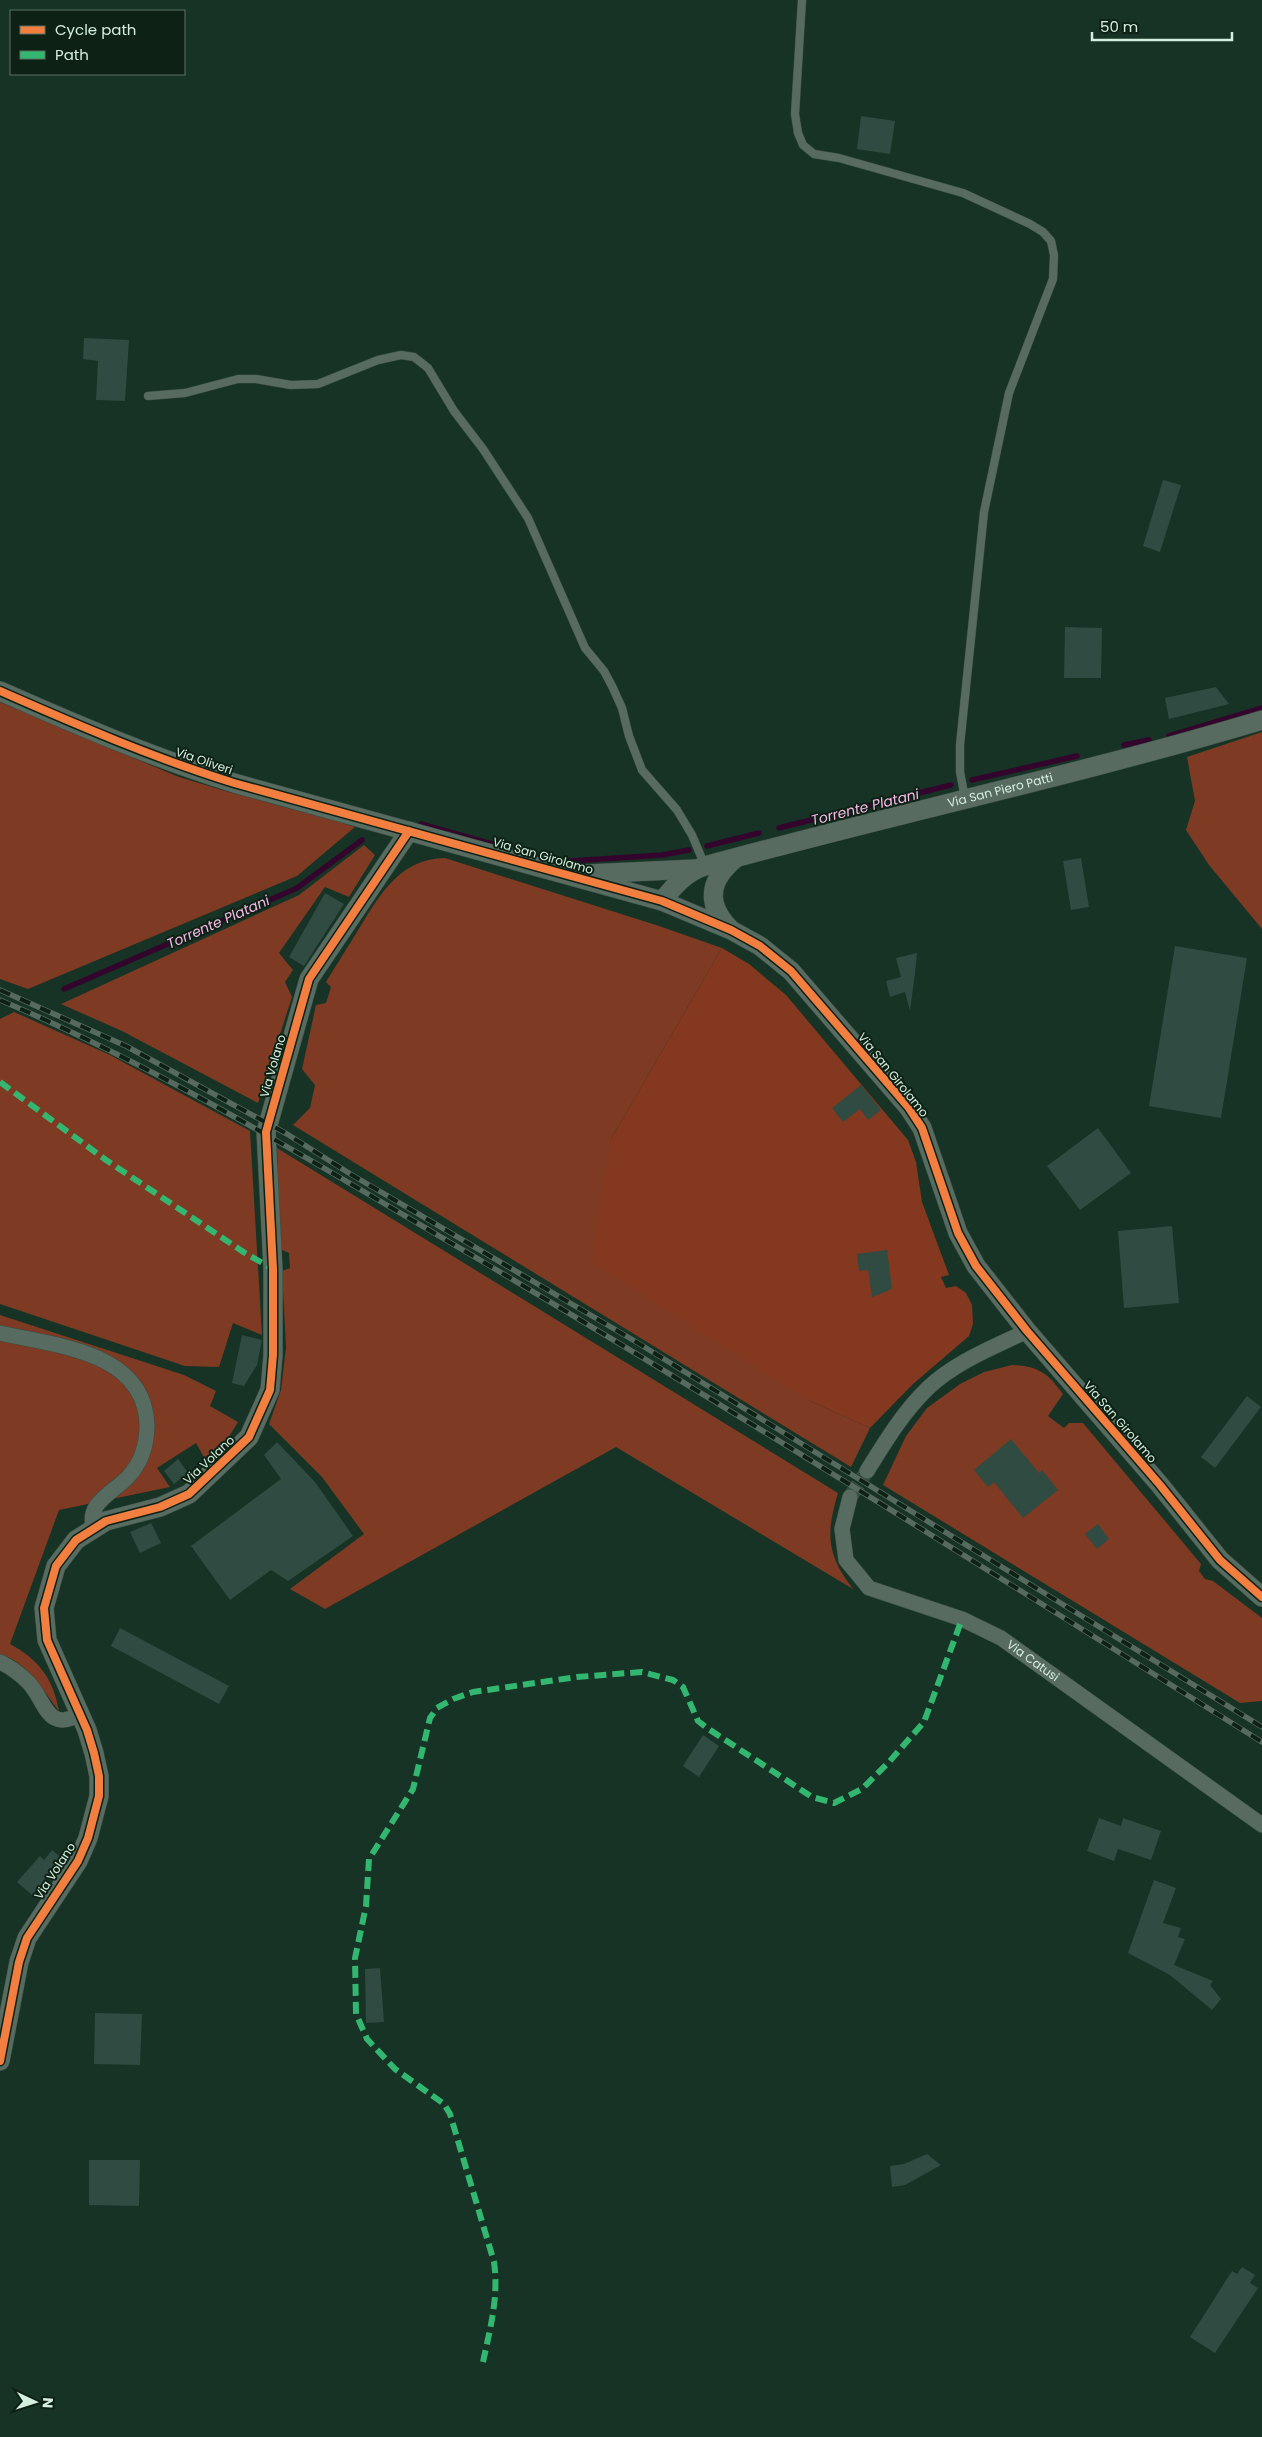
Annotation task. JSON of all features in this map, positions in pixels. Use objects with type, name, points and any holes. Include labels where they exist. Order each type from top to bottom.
[{"type":"street","name":"Via Oliveri","points":[[0,691],[63,719],[183,767],[234,783],[408,830]]},
{"type":"street","name":"Via San Piero Patti","points":[[662,901],[676,884],[700,867],[1175,746],[1262,720]]},
{"type":"street","name":"Via San Girolamo","points":[[408,830],[662,901],[731,930],[760,946],[791,971],[909,1108],[922,1128],[958,1233],[976,1266],[1027,1331],[1160,1485],[1220,1560],[1262,1597]]},
{"type":"street","name":"Via Volano","points":[[0,2061],[19,1962],[27,1938],[78,1861],[95,1816],[99,1776],[94,1753],[80,1714],[47,1640],[44,1608],[56,1566],[76,1540],[106,1521],[160,1507],[189,1494],[249,1437],[270,1390],[273,1269],[266,1132],[309,979],[408,830]]},
{"type":"street","points":[[731,930],[719,918],[714,906],[713,893],[717,879],[724,868],[736,857]]},
{"type":"street","points":[[565,874],[700,867]]},
{"type":"street","points":[[867,1471],[899,1420],[929,1387],[968,1361],[1027,1331]]},
{"type":"street","points":[[0,1334],[90,1354],[116,1367],[134,1382],[143,1402],[147,1438],[142,1458],[128,1477],[93,1509],[90,1520],[94,1529]]},
{"type":"street","name":"Via Catusi","points":[[850,1497],[842,1528],[846,1560],[869,1588],[962,1619],[1001,1638],[1262,1825]]},
{"type":"street","points":[[0,1662],[12,1668],[30,1684],[51,1716],[59,1721],[68,1721],[80,1714]]},
{"type":"lane","points":[[802,0],[795,114],[798,133],[803,145],[814,154],[868,166],[964,193],[1043,232],[1051,242],[1054,255],[1053,279],[1009,393],[984,512],[960,745],[960,772],[965,798]]},
{"type":"lane","points":[[148,396],[185,393],[238,379],[256,378],[291,385],[318,384],[378,360],[401,355],[414,357],[428,368],[454,411],[483,449],[528,518],[546,565],[585,648],[604,671],[622,708],[629,736],[642,770],[677,810],[692,835],[700,867]]},
{"type":"shaded area","points":[[0,702],[179,777],[232,793],[280,803],[355,827],[297,876],[28,989],[0,979]]},
{"type":"shaded area","points":[[1262,732],[1262,929],[1209,865],[1186,830],[1195,801],[1187,757]]},
{"type":"shaded area","points":[[364,845],[375,855],[349,897],[325,887],[279,953],[293,970],[285,982],[292,997],[258,1103],[122,1031],[61,1004],[299,895]]},
{"type":"shaded area","points":[[445,858],[722,948],[611,1139],[810,1401],[870,1428],[851,1467],[293,1125],[310,1108],[315,1085],[302,1069],[316,1005],[326,1003],[331,987],[326,982],[384,890],[404,871],[416,864]]},
{"type":"shaded area","points":[[722,948],[749,964],[786,995],[908,1140],[916,1162],[922,1202],[949,1275],[941,1277],[946,1288],[956,1286],[966,1293],[972,1305],[973,1324],[969,1336],[913,1384],[870,1428],[810,1401],[592,1262],[611,1139]]},
{"type":"shaded area","points":[[14,1012],[110,1055],[250,1131],[262,1335],[233,1323],[219,1367],[185,1366],[0,1304],[0,1019]]},
{"type":"shaded area","points":[[277,1148],[838,1493],[831,1520],[831,1543],[838,1565],[853,1589],[616,1447],[325,1609],[290,1589],[364,1534],[322,1477],[269,1424],[281,1390],[286,1347],[282,1271],[290,1268],[289,1253],[282,1250],[280,1242]]},
{"type":"shaded area","points":[[0,1315],[184,1375],[216,1391],[210,1406],[238,1422],[227,1440],[205,1459],[196,1443],[157,1468],[170,1487],[59,1510],[10,1644],[29,1657],[43,1671],[53,1689],[59,1711],[25,1669],[17,1662],[0,1655]]},
{"type":"shaded area","points":[[1012,1365],[1036,1369],[1052,1381],[1063,1394],[1048,1416],[1064,1428],[1069,1423],[1083,1423],[1201,1564],[1199,1571],[1205,1579],[1213,1581],[1262,1618],[1262,1701],[1240,1703],[883,1485],[906,1436],[927,1408],[960,1384],[984,1372]]},
{"type":"building","points":[[861,116],[895,121],[890,154],[857,149]]},
{"type":"building","points":[[84,338],[129,340],[125,401],[96,400],[98,361],[83,359]]},
{"type":"building","points":[[1163,480],[1181,485],[1160,552],[1143,546]]},
{"type":"building","points":[[1065,627],[1102,628],[1101,678],[1064,678]]},
{"type":"building","points":[[1216,687],[1229,704],[1169,719],[1165,698]]},
{"type":"building","points":[[1081,858],[1089,907],[1071,910],[1063,861]]},
{"type":"building","points":[[325,893],[344,904],[304,966],[289,957]]},
{"type":"building","points":[[1175,946],[1247,958],[1221,1118],[1149,1106]]},
{"type":"building","points":[[917,953],[910,1011],[905,992],[890,997],[886,981],[901,977],[896,958]]},
{"type":"building","points":[[861,1085],[881,1110],[868,1120],[860,1109],[843,1122],[832,1108]]},
{"type":"building","points":[[1098,1128],[1131,1173],[1080,1210],[1047,1166]]},
{"type":"building","points":[[1172,1226],[1179,1303],[1124,1308],[1118,1231]]},
{"type":"building","points":[[887,1250],[892,1289],[872,1297],[868,1270],[859,1271],[857,1254]]},
{"type":"building","points":[[242,1335],[262,1340],[257,1365],[244,1386],[232,1383]]},
{"type":"building","points":[[1247,1396],[1261,1407],[1215,1468],[1201,1457]]},
{"type":"building","points":[[1011,1439],[1039,1473],[1042,1470],[1058,1490],[1023,1518],[994,1482],[988,1487],[974,1470]]},
{"type":"building","points":[[277,1442],[315,1482],[353,1536],[288,1581],[271,1570],[230,1600],[191,1546],[281,1479],[264,1455]]},
{"type":"building","points":[[178,1459],[188,1473],[174,1484],[164,1471]]},
{"type":"building","points":[[151,1523],[161,1543],[140,1553],[130,1532]]},
{"type":"building","points":[[1098,1524],[1109,1539],[1097,1549],[1085,1534]]},
{"type":"building","points":[[120,1628],[229,1686],[219,1704],[111,1646]]},
{"type":"building","points":[[703,1735],[719,1746],[699,1777],[683,1766]]},
{"type":"building","points":[[1099,1818],[1121,1826],[1123,1818],[1161,1831],[1151,1860],[1118,1849],[1114,1861],[1087,1851]]},
{"type":"building","points":[[52,1850],[63,1859],[32,1895],[17,1882],[40,1856],[44,1860]]},
{"type":"building","points":[[1154,1880],[1176,1888],[1163,1923],[1181,1928],[1178,1937],[1185,1939],[1174,1965],[1213,1981],[1210,1985],[1221,1999],[1212,2010],[1170,1975],[1128,1953]]},
{"type":"building","points":[[380,1968],[384,2022],[366,2023],[365,1969]]},
{"type":"building","points":[[95,2013],[142,2014],[140,2065],[94,2064]]},
{"type":"building","points":[[927,2154],[941,2165],[905,2185],[892,2187],[890,2166],[904,2164]]},
{"type":"building","points":[[89,2160],[140,2160],[139,2206],[89,2205]]},
{"type":"building","points":[[1242,2267],[1255,2275],[1250,2283],[1258,2288],[1215,2353],[1190,2337],[1232,2271],[1237,2274]]},
{"type":"waterway","name":"Torrente Platani","points":[[1169,736],[1262,708]]},
{"type":"waterway","name":"Torrente Platani","points":[[1124,745],[1149,740]]},
{"type":"waterway","name":"Torrente Platani","points":[[972,780],[1077,756]]},
{"type":"waterway","name":"Torrente Platani","points":[[779,828],[951,785]]},
{"type":"waterway","name":"Torrente Platani","points":[[421,824],[495,845]]},
{"type":"waterway","name":"Torrente Platani","points":[[707,846],[759,833]]},
{"type":"waterway","name":"Torrente Platani","points":[[64,989],[297,888],[362,840]]},
{"type":"waterway","name":"Torrente Platani","points":[[547,860],[555,862],[662,855],[689,850]]},
{"type":"tunnel","points":[[850,1497],[867,1471]]},
{"type":"railway","points":[[0,990],[126,1046],[287,1134],[352,1175],[633,1340],[1262,1727]]},
{"type":"railway","points":[[0,1000],[63,1028],[186,1090],[366,1193],[583,1321],[778,1440],[1262,1742]]},
{"type":"marked path","points":[[0,1082],[106,1160],[245,1253],[273,1269]]},
{"type":"marked path","points":[[483,2362],[495,2300],[494,2262],[450,2114],[444,2104],[395,2069],[367,2039],[356,2014],[355,1958],[366,1906],[369,1859],[413,1789],[430,1718],[437,1708],[453,1699],[473,1692],[577,1677],[642,1672],[673,1680],[683,1687],[698,1721],[707,1728],[812,1797],[834,1803],[862,1789],[924,1722],[962,1619]]},
{"type":"cycle path","points":[[0,691],[116,740],[204,773],[234,783],[662,901],[731,930],[760,946],[791,971],[909,1108],[922,1128],[958,1233],[976,1266],[1027,1331],[1160,1485],[1220,1560],[1262,1597]]},
{"type":"cycle path","points":[[0,2061],[19,1962],[27,1938],[78,1861],[88,1838],[99,1796],[99,1776],[87,1730],[47,1640],[44,1608],[56,1566],[76,1540],[106,1521],[160,1507],[189,1494],[249,1437],[270,1390],[273,1355],[273,1269],[266,1132],[309,979],[409,831]]}]
